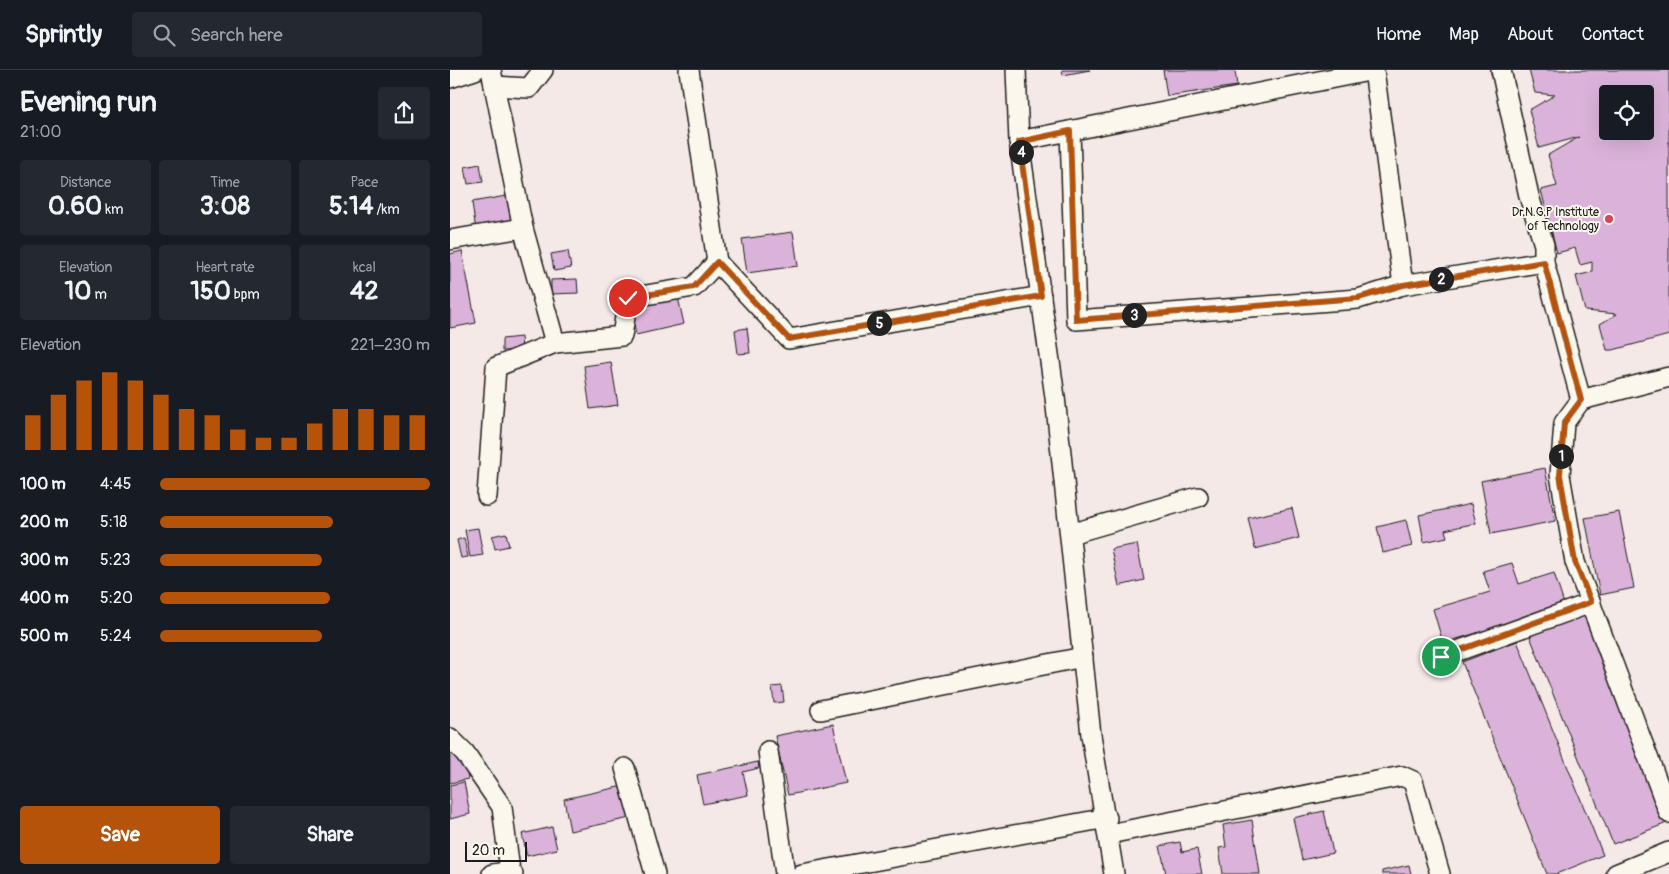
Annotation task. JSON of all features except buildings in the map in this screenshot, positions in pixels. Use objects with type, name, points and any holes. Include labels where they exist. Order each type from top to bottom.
[{"type":"street","points":[[450,78],[475,70]]},
{"type":"street","points":[[543,70],[529,88],[492,78],[523,228],[555,343]]},
{"type":"street","points":[[688,70],[717,262],[789,339],[1041,296]]},
{"type":"street","points":[[1016,70],[1019,142],[1056,397],[1091,735],[1108,826],[1114,874]]},
{"type":"street","points":[[1019,142],[1374,70],[1403,285]]},
{"type":"street","points":[[1501,70],[1529,196],[1544,245],[1544,262],[1581,400]]},
{"type":"street","points":[[1070,131],[1076,320],[1358,298],[1403,285],[1544,262]]},
{"type":"street","points":[[450,240],[523,228]]},
{"type":"street","points":[[487,496],[496,367],[555,343],[622,336],[628,298],[694,287],[717,262]]},
{"type":"street","points":[[1669,376],[1581,400],[1564,423],[1560,475],[1575,562],[1669,813]]},
{"type":"street","points":[[1070,534],[1198,497]]},
{"type":"street","points":[[1441,657],[1591,602]]},
{"type":"street","points":[[821,710],[1083,657]]},
{"type":"street","points":[[450,738],[465,753],[502,807],[505,873]]},
{"type":"street","points":[[768,751],[785,874]]},
{"type":"street","points":[[625,768],[655,874]]},
{"type":"street","points":[[802,874],[1108,826],[1402,776],[1413,781],[1440,874]]},
{"type":"street","points":[[1616,874],[1669,852]]},
{"type":"place","name":"Dr.N.G.P Institute of Technology","points":[[1609,219]]},
{"type":"route","points":[[628,298],[694,287],[717,262],[789,339],[1041,296],[1019,142],[1070,131],[1076,320],[1358,298],[1403,285],[1544,262],[1581,400],[1564,423],[1560,475],[1575,562],[1591,602],[1441,657]]}]
